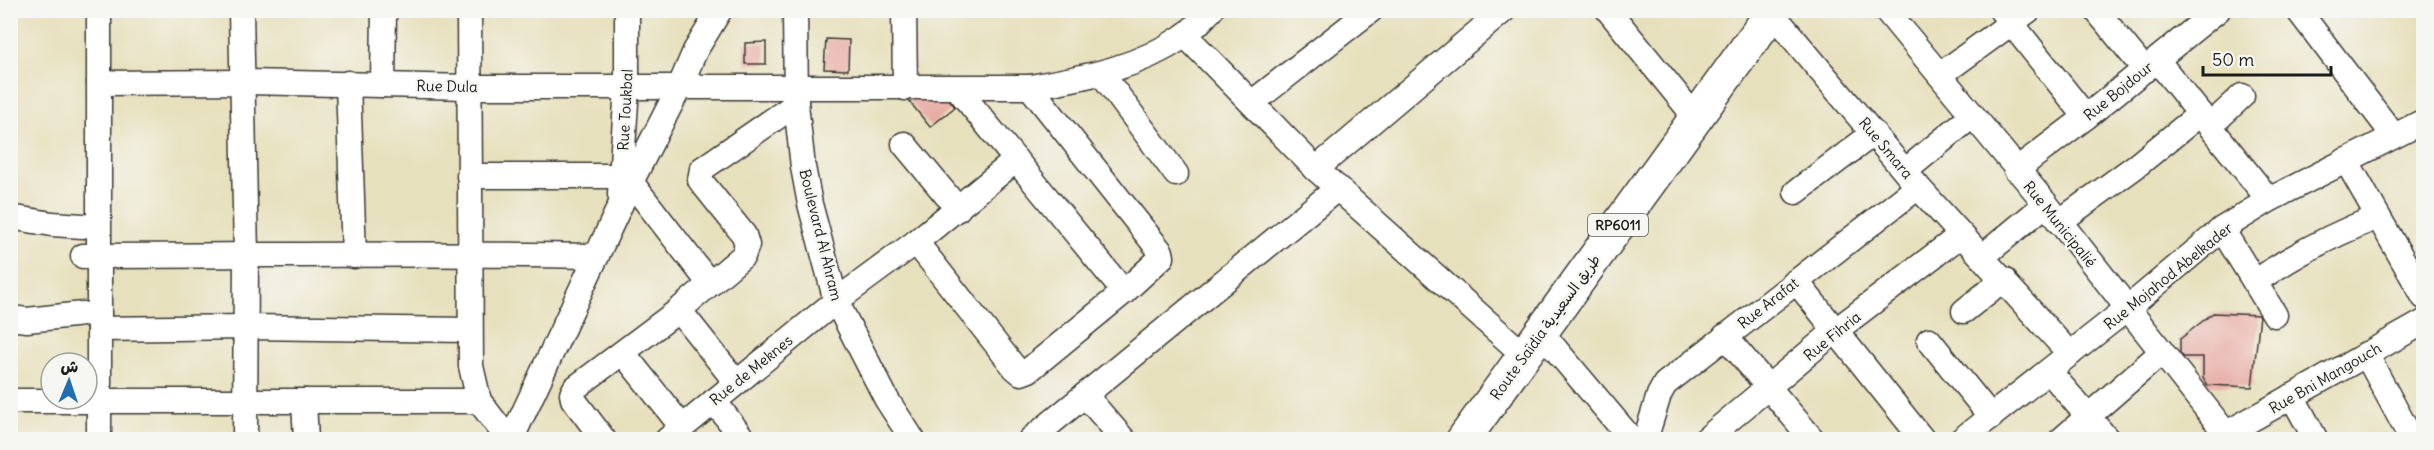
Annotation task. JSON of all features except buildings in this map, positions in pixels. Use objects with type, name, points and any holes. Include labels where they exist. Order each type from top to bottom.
[{"type":"highway","name":"Route Saïdia طريق السعيدية","points":[[1463,440],[1773,12]]},
{"type":"street","points":[[83,10],[83,226],[91,256]]},
{"type":"street","points":[[90,351],[91,256],[99,83],[99,10]]},
{"type":"street","points":[[241,10],[246,256],[245,440]]},
{"type":"street","points":[[383,85],[384,10]]},
{"type":"street","points":[[469,10],[471,366],[479,401],[510,440],[619,209],[626,179],[680,86],[695,51],[720,10]]},
{"type":"street","name":"Rue Toukbal","points":[[626,179],[627,10]]},
{"type":"street","points":[[695,51],[698,10]]},
{"type":"street","name":"Boulevard Al Ahram","points":[[795,10],[795,96],[810,204],[836,301],[887,400],[914,440]]},
{"type":"street","points":[[904,10],[904,88]]},
{"type":"street","name":"Rue Dula","points":[[99,83],[348,83],[469,87],[680,86],[795,96],[904,88],[1030,87],[1102,74],[1143,59],[1185,35],[1211,10]]},
{"type":"street","points":[[1253,102],[1371,10]]},
{"type":"street","points":[[1316,169],[1504,10]]},
{"type":"street","points":[[1608,10],[1696,118]]},
{"type":"street","name":"Rue Municipalié","points":[[1886,10],[2052,213],[2229,436]]},
{"type":"street","points":[[2096,10],[2205,120],[2269,200]]},
{"type":"street","points":[[2298,10],[2394,135]]},
{"type":"street","name":"Rue Smara","points":[[1773,12],[1911,179],[2070,354]]},
{"type":"street","points":[[1940,75],[2013,15],[2086,117]]},
{"type":"street","name":"Rue Bojdour","points":[[2016,170],[2151,65],[2203,15]]},
{"type":"street","points":[[1185,35],[1316,169],[1533,344],[1632,440]]},
{"type":"street","points":[[1102,74],[1176,174]]},
{"type":"street","points":[[348,83],[354,256]]},
{"type":"street","points":[[916,242],[1021,373],[1029,370],[1125,292],[1162,257],[1161,252],[1030,87]]},
{"type":"street","points":[[957,88],[1125,292]]},
{"type":"street","points":[[604,440],[573,399],[572,394],[575,388],[624,354],[743,256],[747,245],[744,235],[700,180],[702,169],[795,96]]},
{"type":"street","points":[[1982,257],[2052,213],[2136,166],[2242,96]]},
{"type":"street","name":"Rue Arafat","points":[[1646,440],[1659,395],[1665,384],[1796,280],[1911,179],[1972,116]]},
{"type":"street","name":"Rue Mojahod Abelkader","points":[[1961,440],[2128,308],[2222,230],[2269,200],[2424,121]]},
{"type":"street","points":[[1796,192],[1874,133]]},
{"type":"street","points":[[904,144],[958,209]]},
{"type":"street","name":"Rue de Meknes","points":[[674,433],[836,301],[958,209],[1016,160]]},
{"type":"street","points":[[2346,160],[2424,297]]},
{"type":"street","points":[[469,176],[626,179]]},
{"type":"street","points":[[626,179],[710,284]]},
{"type":"street","points":[[1030,440],[1338,188]]},
{"type":"street","points":[[10,217],[52,224],[83,226]]},
{"type":"street","points":[[2255,282],[2277,266],[2326,238],[2378,217]]},
{"type":"street","points":[[2222,230],[2275,315]]},
{"type":"street","name":"Rue Fihria","points":[[1705,440],[1835,332],[1961,235]]},
{"type":"street","points":[[91,256],[354,256],[469,253],[597,256]]},
{"type":"street","points":[[1964,311],[2004,279]]},
{"type":"street","points":[[1796,280],[1923,440]]},
{"type":"street","points":[[679,310],[736,382]]},
{"type":"street","points":[[10,318],[246,327],[469,330]]},
{"type":"street","points":[[85,351],[91,321]]},
{"type":"street","name":"Rue Bni Mangouch","points":[[2229,436],[2292,396],[2424,322]]},
{"type":"street","points":[[1725,336],[1813,440]]},
{"type":"street","points":[[1929,340],[1991,417]]},
{"type":"street","points":[[2061,440],[2162,352]]},
{"type":"street","points":[[624,354],[674,433]]},
{"type":"street","points":[[2367,354],[2412,440]]},
{"type":"street","points":[[2049,371],[2108,440]]},
{"type":"street","points":[[1085,394],[1124,440]]},
{"type":"street","points":[[2292,396],[2316,440]]},
{"type":"street","points":[[99,400],[479,401]]},
{"type":"street","points":[[304,400],[306,440]]},
{"type":"street","points":[[10,401],[39,401]]},
{"type":"street","points":[[714,401],[744,440]]},
{"type":"street","points":[[83,440],[87,411]]},
{"type":"street","points":[[92,411],[99,440]]}]
